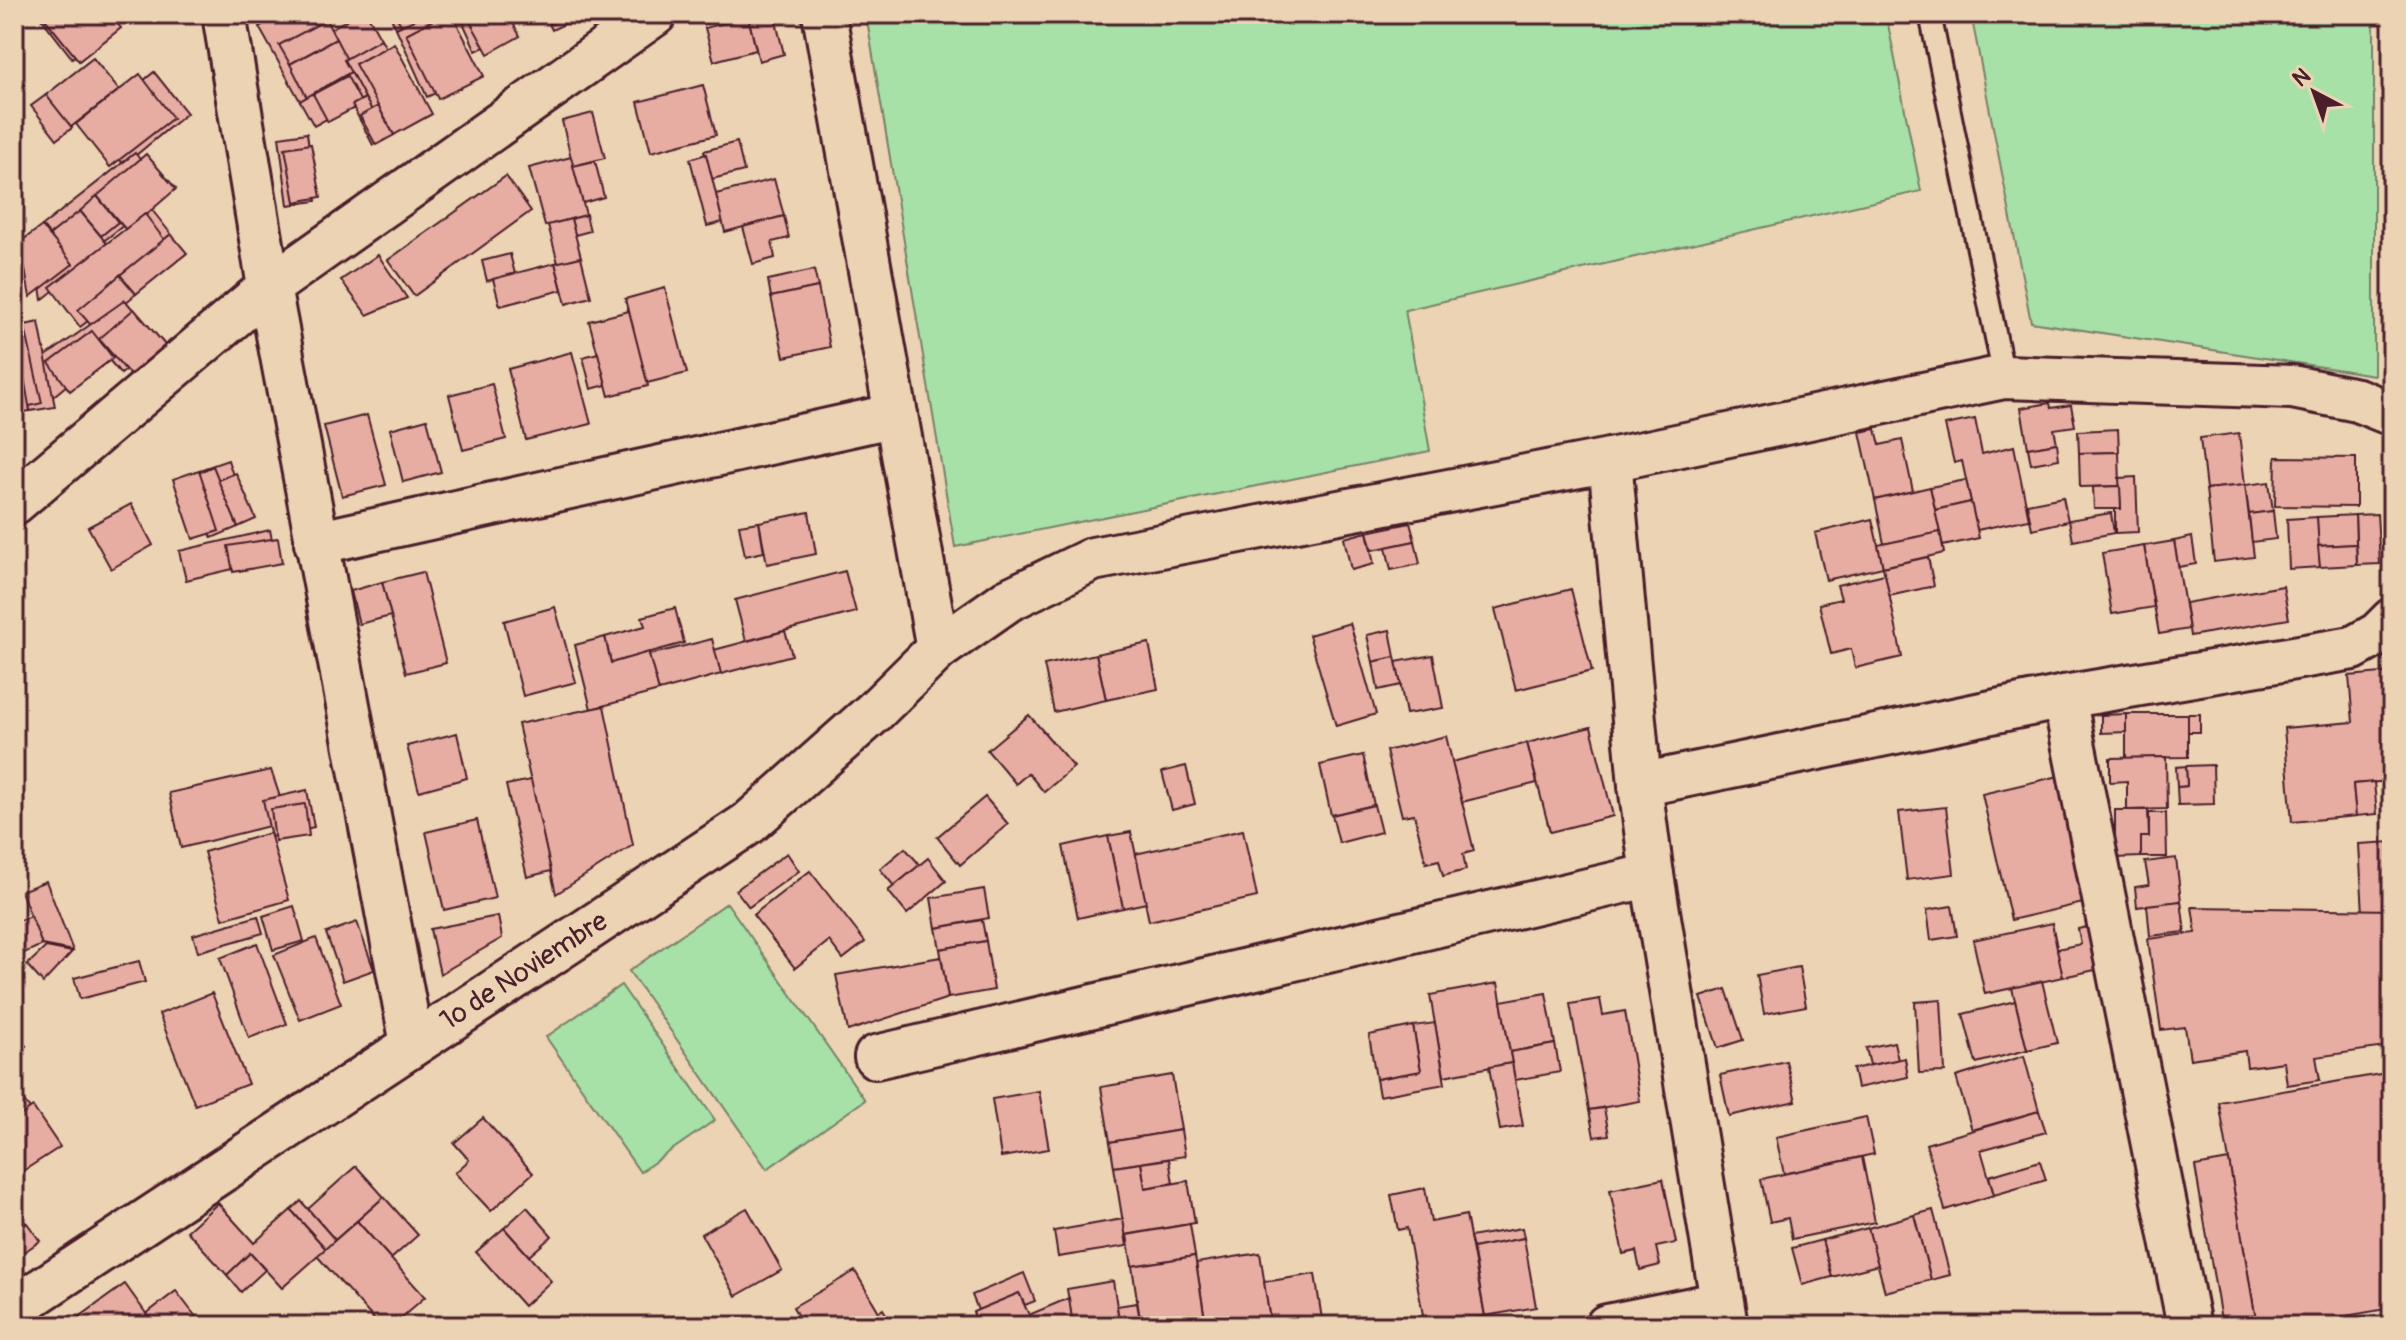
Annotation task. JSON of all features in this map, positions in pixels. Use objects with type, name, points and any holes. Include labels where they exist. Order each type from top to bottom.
[{"type":"street","points":[[224,14],[269,287],[412,1044]]},
{"type":"street","points":[[14,503],[269,287],[655,14]]},
{"type":"street","points":[[824,14],[938,649]]},
{"type":"street","name":"1º de Noviembre","points":[[14,1308],[749,823],[874,712],[938,649],[1008,600],[1093,559],[1610,460],[2004,377],[2292,387],[2357,400],[2392,414]]},
{"type":"street","points":[[316,543],[896,415]]},
{"type":"street","points":[[1607,1326],[1724,1315],[1640,785],[1610,460]]},
{"type":"street","points":[[1640,785],[2064,697],[2353,648],[2378,634],[2392,620]]},
{"type":"street","points":[[2064,697],[2189,1326]]},
{"type":"street","points":[[876,1057],[1652,875]]},
{"type":"lane","points":[[1930,14],[2004,377]]},
{"type":"green space","points":[[866,14],[1886,14],[1921,191],[1405,310],[1430,451],[955,547]]},
{"type":"green space","points":[[1971,14],[2374,14],[2374,375],[2031,322]]},
{"type":"green space","points":[[727,903],[865,1100],[767,1169],[629,971]]},
{"type":"green space","points":[[621,985],[715,1120],[640,1172],[546,1037]]},
{"type":"building","points":[[38,14],[127,14],[72,58]]},
{"type":"building","points":[[41,14],[110,14],[121,28],[79,61]]},
{"type":"building","points":[[282,14],[318,14],[351,72],[300,101],[259,27]]},
{"type":"building","points":[[357,14],[367,14],[381,39],[344,60],[327,31]]},
{"type":"building","points":[[389,14],[412,14],[414,20],[396,28]]},
{"type":"building","points":[[395,14],[429,14],[432,20],[406,34]]},
{"type":"building","points":[[412,14],[442,14],[472,77],[427,97],[396,28],[414,20]]},
{"type":"building","points":[[444,14],[452,14],[484,76],[438,99],[406,34]]},
{"type":"building","points":[[459,14],[503,14],[512,34],[476,51]]},
{"type":"building","points":[[466,14],[508,14],[520,36],[488,54]]},
{"type":"building","points":[[544,14],[585,14],[552,30]]},
{"type":"building","points":[[545,14],[569,14],[551,24]]},
{"type":"building","points":[[774,14],[784,54],[759,61],[748,17]]},
{"type":"building","points":[[748,17],[756,50],[714,61],[705,28]]},
{"type":"building","points":[[326,20],[336,39],[290,64],[279,45]]},
{"type":"building","points":[[336,39],[354,73],[307,98],[290,64]]},
{"type":"building","points":[[381,39],[421,111],[383,131],[344,60]]},
{"type":"building","points":[[394,43],[432,114],[394,135],[355,64]]},
{"type":"building","points":[[93,58],[119,90],[71,127],[46,95]]},
{"type":"building","points":[[154,72],[187,113],[124,165],[91,124]]},
{"type":"building","points":[[351,72],[365,98],[314,126],[300,101]]},
{"type":"building","points":[[140,74],[173,118],[110,167],[76,124]]},
{"type":"building","points":[[347,76],[362,104],[328,122],[313,94]]},
{"type":"building","points":[[703,85],[716,135],[651,152],[638,102]]},
{"type":"building","points":[[46,95],[72,128],[57,139],[31,106]]},
{"type":"building","points":[[365,98],[387,137],[373,145],[352,105]]},
{"type":"building","points":[[378,106],[394,135],[376,145],[360,116]]},
{"type":"building","points":[[593,113],[605,158],[573,166],[562,121]]},
{"type":"building","points":[[307,133],[316,201],[288,205],[279,137]]},
{"type":"building","points":[[737,142],[744,171],[712,179],[704,151]]},
{"type":"building","points":[[311,144],[321,197],[295,202],[285,148]]},
{"type":"building","points":[[135,153],[166,192],[73,265],[42,226]]},
{"type":"building","points":[[146,154],[176,189],[127,231],[97,196]]},
{"type":"building","points":[[706,154],[723,222],[707,226],[690,159]]},
{"type":"building","points":[[571,157],[586,215],[545,226],[529,168]]},
{"type":"building","points":[[595,161],[604,197],[583,203],[573,166]]},
{"type":"building","points":[[506,176],[531,211],[414,296],[388,260]]},
{"type":"building","points":[[774,179],[784,216],[725,232],[716,194]]},
{"type":"building","points":[[97,196],[118,222],[101,236],[80,211]]},
{"type":"building","points":[[152,210],[171,234],[79,310],[59,286]]},
{"type":"building","points":[[80,211],[109,246],[42,300],[34,247]]},
{"type":"building","points":[[145,214],[175,254],[80,327],[50,287]]},
{"type":"building","points":[[586,215],[590,231],[575,235],[571,219]]},
{"type":"building","points":[[784,216],[789,238],[772,242],[775,258],[753,264],[743,227]]},
{"type":"building","points":[[571,219],[581,257],[558,263],[548,225]]},
{"type":"building","points":[[42,226],[73,264],[30,297],[20,242]]},
{"type":"building","points":[[171,234],[187,253],[136,294],[120,275]]},
{"type":"building","points":[[510,254],[515,274],[487,281],[482,261]]},
{"type":"building","points":[[378,255],[407,298],[367,315],[341,280]]},
{"type":"building","points":[[581,257],[591,297],[566,304],[555,263]]},
{"type":"building","points":[[555,263],[562,290],[500,306],[493,279]]},
{"type":"building","points":[[814,270],[818,287],[771,297],[768,280]]},
{"type":"building","points":[[120,275],[136,294],[94,329],[78,310]]},
{"type":"building","points":[[818,287],[830,347],[784,357],[771,297]]},
{"type":"building","points":[[665,288],[687,373],[647,383],[625,299]]},
{"type":"building","points":[[125,300],[160,342],[121,374],[104,354],[49,400],[39,361]]},
{"type":"building","points":[[134,309],[166,346],[131,376],[99,339]]},
{"type":"building","points":[[629,311],[648,386],[609,396],[589,321]]},
{"type":"building","points":[[39,322],[55,407],[30,411],[15,327]]},
{"type":"building","points":[[24,323],[42,403],[14,410],[14,325]]},
{"type":"building","points":[[14,327],[30,411],[14,414]]},
{"type":"building","points":[[92,331],[113,358],[70,391],[49,363]]},
{"type":"building","points":[[572,352],[591,424],[526,440],[508,369]]},
{"type":"building","points":[[598,353],[606,385],[591,389],[583,357]]},
{"type":"building","points":[[492,384],[506,439],[463,450],[449,395]]},
{"type":"building","points":[[2050,403],[2051,408],[2071,405],[2075,426],[2054,429],[2057,443],[2028,448],[2021,408]]},
{"type":"building","points":[[367,415],[386,485],[342,496],[324,426]]},
{"type":"building","points":[[427,419],[441,472],[403,482],[390,429]]},
{"type":"building","points":[[1975,419],[1982,454],[2014,446],[2029,519],[1977,530],[1962,461],[1954,463],[1945,425]]},
{"type":"building","points":[[1876,429],[1880,445],[1902,440],[1913,491],[1875,500],[1860,432]]},
{"type":"building","points":[[2118,429],[2119,452],[2079,453],[2078,431]]},
{"type":"building","points":[[2239,433],[2245,485],[2206,489],[2200,438]]},
{"type":"building","points":[[2057,443],[2059,459],[2031,464],[2028,448]]},
{"type":"building","points":[[2119,452],[2120,486],[2080,487],[2079,453]]},
{"type":"building","points":[[2276,457],[2356,458],[2356,507],[2275,506]]},
{"type":"building","points":[[228,460],[248,521],[219,531],[199,470]]},
{"type":"building","points":[[213,466],[238,527],[212,538],[186,478]]},
{"type":"building","points":[[199,470],[219,531],[193,539],[173,479]]},
{"type":"building","points":[[236,473],[256,519],[238,527],[218,480]]},
{"type":"building","points":[[2136,477],[2138,532],[2115,533],[2115,509],[2121,509],[2119,478]]},
{"type":"building","points":[[1966,480],[1971,502],[1935,510],[1930,487]]},
{"type":"building","points":[[2269,482],[2273,511],[2249,514],[2245,485]]},
{"type":"building","points":[[2245,485],[2254,557],[2214,562],[2206,489]]},
{"type":"building","points":[[2120,486],[2121,509],[2094,509],[2093,487]]},
{"type":"building","points":[[1930,487],[1940,532],[1884,544],[1875,500]]},
{"type":"building","points":[[2063,497],[2068,521],[2032,529],[2027,504]]},
{"type":"building","points":[[1971,502],[1979,538],[1943,546],[1935,510]]},
{"type":"building","points":[[131,504],[153,545],[111,569],[88,527]]},
{"type":"building","points":[[2273,511],[2276,539],[2252,542],[2249,514]]},
{"type":"building","points":[[809,512],[816,554],[767,564],[759,522]]},
{"type":"building","points":[[2111,513],[2114,533],[2073,541],[2069,520]]},
{"type":"building","points":[[2377,514],[2380,564],[2357,565],[2355,515]]},
{"type":"building","points":[[2355,515],[2356,544],[2318,546],[2317,517]]},
{"type":"building","points":[[2317,517],[2320,567],[2289,569],[2287,519]]},
{"type":"building","points":[[1872,519],[1883,567],[1826,580],[1815,533]]},
{"type":"building","points":[[759,522],[764,552],[745,556],[739,525]]},
{"type":"building","points":[[1410,523],[1415,541],[1372,550],[1367,532]]},
{"type":"building","points":[[270,530],[276,559],[186,580],[179,551]]},
{"type":"building","points":[[1367,532],[1374,564],[1351,570],[1344,538]]},
{"type":"building","points":[[1940,532],[1944,553],[1883,567],[1878,545]]},
{"type":"building","points":[[2192,537],[2196,564],[2178,567],[2174,541]]},
{"type":"building","points":[[278,538],[282,563],[233,572],[228,546]]},
{"type":"building","points":[[1415,541],[1420,564],[1391,570],[1386,547]]},
{"type":"building","points":[[2174,541],[2189,629],[2159,634],[2144,546]]},
{"type":"building","points":[[2356,544],[2357,565],[2320,567],[2318,546]]},
{"type":"building","points":[[2144,546],[2154,607],[2112,614],[2102,553]]},
{"type":"building","points":[[1928,557],[1934,586],[1889,596],[1883,567]]},
{"type":"building","points":[[845,571],[856,612],[746,641],[735,600]]},
{"type":"building","points":[[423,572],[446,663],[406,673],[382,582]]},
{"type":"building","points":[[1885,574],[1902,657],[1855,668],[1851,649],[1831,654],[1819,604],[1841,599],[1837,585]]},
{"type":"building","points":[[382,582],[391,616],[359,624],[351,591]]},
{"type":"building","points":[[2283,586],[2289,619],[2190,636],[2185,603]]},
{"type":"building","points":[[1571,589],[1592,671],[1516,690],[1495,609]]},
{"type":"building","points":[[555,607],[576,682],[523,696],[504,621]]},
{"type":"building","points":[[675,608],[684,643],[611,663],[605,637],[645,626],[642,617]]},
{"type":"building","points":[[1350,623],[1376,714],[1336,726],[1309,635]]},
{"type":"building","points":[[1390,630],[1395,657],[1373,662],[1367,635]]},
{"type":"building","points":[[785,631],[792,655],[721,674],[714,650]]},
{"type":"building","points":[[605,637],[611,663],[649,652],[659,691],[591,709],[575,645]]},
{"type":"building","points":[[712,639],[721,674],[659,691],[649,655]]},
{"type":"building","points":[[1149,643],[1158,689],[1106,700],[1096,654]]},
{"type":"building","points":[[1096,654],[1106,700],[1054,712],[1044,665]]},
{"type":"building","points":[[1433,655],[1443,708],[1406,714],[1396,662]]},
{"type":"building","points":[[1395,657],[1401,685],[1378,690],[1373,662]]},
{"type":"building","points":[[2392,672],[2392,781],[2353,784],[2356,816],[2292,822],[2284,728],[2353,722],[2349,676]]},
{"type":"building","points":[[604,706],[633,845],[556,894],[518,724]]},
{"type":"building","points":[[2126,714],[2127,732],[2101,733],[2101,715]]},
{"type":"building","points":[[2126,714],[2188,714],[2188,757],[2126,758]]},
{"type":"building","points":[[2188,714],[2200,714],[2200,732],[2188,732]]},
{"type":"building","points":[[1029,715],[1074,767],[1044,792],[1028,773],[1016,784],[987,750]]},
{"type":"building","points":[[1591,727],[1613,816],[1550,832],[1527,743]]},
{"type":"building","points":[[457,733],[467,778],[419,791],[407,746]]},
{"type":"building","points":[[1446,736],[1474,851],[1463,854],[1466,870],[1443,876],[1439,860],[1426,863],[1414,814],[1402,816],[1386,751]]},
{"type":"building","points":[[1527,743],[1537,783],[1462,802],[1452,762]]},
{"type":"building","points":[[1363,755],[1374,805],[1331,815],[1320,765]]},
{"type":"building","points":[[2166,757],[2167,809],[2127,810],[2127,781],[2110,782],[2110,758]]},
{"type":"building","points":[[2213,765],[2214,804],[2178,805],[2177,787],[2187,786],[2186,766]]},
{"type":"building","points":[[1186,766],[1195,804],[1172,810],[1162,772]]},
{"type":"building","points":[[2186,766],[2187,786],[2177,787],[2176,767]]},
{"type":"building","points":[[271,770],[283,806],[271,809],[273,825],[181,848],[169,793]]},
{"type":"building","points":[[2059,776],[2087,902],[2011,920],[1982,794]]},
{"type":"building","points":[[531,780],[551,871],[527,877],[506,785]]},
{"type":"building","points":[[2374,782],[2377,814],[2356,816],[2353,784]]},
{"type":"building","points":[[307,790],[314,827],[271,837],[263,800]]},
{"type":"building","points":[[985,797],[1008,824],[960,865],[937,837]]},
{"type":"building","points":[[305,804],[309,836],[275,841],[271,809]]},
{"type":"building","points":[[1374,805],[1381,832],[1339,843],[1332,815]]},
{"type":"building","points":[[1946,807],[1954,874],[1907,880],[1899,812]]},
{"type":"building","points":[[2115,810],[2148,810],[2149,837],[2141,837],[2141,857],[2115,858]]},
{"type":"building","points":[[2149,813],[2166,813],[2167,857],[2141,857],[2141,837],[2149,837]]},
{"type":"building","points":[[477,820],[495,898],[444,910],[426,832]]},
{"type":"building","points":[[1243,830],[1257,897],[1149,921],[1135,854]]},
{"type":"building","points":[[1131,832],[1146,903],[1123,908],[1108,836]]},
{"type":"building","points":[[270,833],[289,900],[223,919],[204,852]]},
{"type":"building","points":[[1108,836],[1123,908],[1078,918],[1063,846]]},
{"type":"building","points":[[2392,842],[2392,911],[2363,913],[2359,844]]},
{"type":"building","points":[[905,848],[920,865],[894,886],[880,869]]},
{"type":"building","points":[[787,853],[799,871],[749,907],[736,890]]},
{"type":"building","points":[[928,858],[946,881],[907,914],[888,891]]},
{"type":"building","points":[[2176,858],[2181,901],[2137,907],[2135,887],[2149,885],[2145,862]]},
{"type":"building","points":[[810,871],[865,942],[843,959],[829,941],[795,968],[753,915]]},
{"type":"building","points":[[46,881],[73,951],[42,945],[21,891]]},
{"type":"building","points":[[984,889],[989,918],[936,928],[931,898]]},
{"type":"building","points":[[2181,901],[2185,932],[2150,936],[2147,905]]},
{"type":"building","points":[[294,906],[304,941],[273,950],[263,916]]},
{"type":"building","points":[[1952,906],[1957,936],[1931,940],[1927,910]]},
{"type":"building","points":[[2192,907],[2392,910],[2392,1046],[2316,1057],[2320,1080],[2287,1085],[2284,1062],[2247,1067],[2245,1051],[2190,1059],[2185,1027],[2161,1030],[2148,939],[2196,933]]},
{"type":"building","points":[[31,916],[42,945],[22,954],[14,933],[14,922]]},
{"type":"building","points":[[258,916],[263,933],[198,952],[193,935]]},
{"type":"building","points":[[498,916],[502,938],[440,974],[430,929]]},
{"type":"building","points":[[982,920],[986,941],[940,949],[936,928]]},
{"type":"building","points":[[357,922],[374,970],[343,981],[326,933]]},
{"type":"building","points":[[2052,923],[2063,977],[1985,994],[1973,940]]},
{"type":"building","points":[[2095,925],[2104,968],[2063,977],[2057,949],[2081,944],[2078,929]]},
{"type":"building","points":[[316,938],[341,1004],[300,1020],[274,955]]},
{"type":"building","points":[[986,941],[994,990],[948,998],[940,949]]},
{"type":"building","points":[[257,943],[287,1024],[249,1038],[220,958]]},
{"type":"building","points":[[46,947],[72,952],[43,983],[27,965]]},
{"type":"building","points":[[941,957],[948,998],[848,1031],[836,975]]},
{"type":"building","points":[[139,961],[145,982],[80,999],[74,978]]},
{"type":"building","points":[[1799,967],[1806,1006],[1764,1014],[1757,975]]},
{"type":"building","points":[[2042,981],[2057,1043],[2027,1050],[2012,988]]},
{"type":"building","points":[[1498,983],[1512,1063],[1444,1076],[1430,995]]},
{"type":"building","points":[[1726,989],[1743,1040],[1718,1048],[1701,997]]},
{"type":"building","points":[[212,993],[248,1084],[195,1105],[159,1014]]},
{"type":"building","points":[[1546,993],[1555,1044],[1510,1052],[1501,1001]]},
{"type":"building","points":[[1600,999],[1603,1015],[1625,1011],[1640,1101],[1589,1110],[1570,1004]]},
{"type":"building","points":[[1941,1000],[1945,1072],[1919,1073],[1915,1002]]},
{"type":"building","points":[[2015,1001],[2027,1050],[1976,1063],[1963,1014]]},
{"type":"building","points":[[1435,1023],[1445,1084],[1379,1096],[1376,1079],[1421,1071],[1413,1026]]},
{"type":"building","points":[[1413,1026],[1421,1071],[1376,1079],[1369,1035]]},
{"type":"building","points":[[14,1032],[26,1046],[14,1056]]},
{"type":"building","points":[[1894,1042],[1898,1060],[1870,1065],[1866,1048]]},
{"type":"building","points":[[1555,1044],[1560,1072],[1515,1080],[1510,1052]]},
{"type":"building","points":[[2024,1056],[2039,1111],[1972,1130],[1956,1077]]},
{"type":"building","points":[[1905,1058],[1908,1077],[1857,1088],[1853,1069]]},
{"type":"building","points":[[1786,1061],[1796,1101],[1729,1116],[1720,1075]]},
{"type":"building","points":[[1512,1063],[1523,1126],[1500,1130],[1489,1067]]},
{"type":"building","points":[[2392,1072],[2392,1308],[2288,1326],[2257,1326],[2219,1102]]},
{"type":"building","points":[[1172,1075],[1181,1130],[1110,1142],[1101,1087]]},
{"type":"building","points":[[1039,1091],[1049,1149],[1001,1157],[992,1099]]},
{"type":"building","points":[[23,1100],[52,1138],[14,1167],[14,1106]]},
{"type":"building","points":[[33,1107],[60,1147],[14,1177],[14,1120]]},
{"type":"building","points":[[1604,1108],[1609,1135],[1594,1137],[1589,1110]]},
{"type":"building","points":[[2039,1111],[2046,1132],[1981,1150],[1994,1195],[1945,1210],[1926,1144]]},
{"type":"building","points":[[1866,1117],[1874,1154],[1784,1174],[1776,1137]]},
{"type":"building","points":[[483,1118],[533,1173],[491,1211],[455,1173],[469,1160],[454,1143]]},
{"type":"building","points":[[1181,1130],[1185,1156],[1114,1167],[1110,1142]]},
{"type":"building","points":[[1862,1157],[1875,1222],[1792,1239],[1788,1218],[1770,1222],[1761,1179]]},
{"type":"building","points":[[1169,1159],[1173,1183],[1145,1188],[1141,1163]]},
{"type":"building","points":[[2229,1160],[2257,1326],[2222,1326],[2195,1166]]},
{"type":"building","points":[[2040,1161],[2046,1180],[1994,1195],[1989,1176]]},
{"type":"building","points":[[1141,1163],[1145,1188],[1188,1181],[1195,1223],[1125,1235],[1114,1167]]},
{"type":"building","points":[[356,1166],[384,1197],[335,1240],[308,1209]]},
{"type":"building","points":[[1663,1179],[1676,1243],[1656,1247],[1660,1265],[1640,1270],[1636,1251],[1623,1254],[1610,1190]]},
{"type":"building","points":[[1425,1188],[1431,1222],[1466,1215],[1485,1316],[1425,1326],[1407,1228],[1398,1230],[1391,1195]]},
{"type":"building","points":[[384,1197],[418,1235],[391,1259],[357,1221]]},
{"type":"building","points":[[301,1201],[335,1240],[326,1249],[291,1210]]},
{"type":"building","points":[[218,1203],[254,1243],[291,1210],[326,1249],[282,1288],[250,1253],[227,1275],[187,1231]]},
{"type":"building","points":[[527,1207],[552,1236],[529,1256],[504,1228]]},
{"type":"building","points":[[747,1208],[782,1270],[736,1296],[701,1234]]},
{"type":"building","points":[[1933,1210],[1950,1275],[1931,1280],[1914,1215]]},
{"type":"building","points":[[1914,1215],[1931,1280],[1885,1292],[1868,1228]]},
{"type":"building","points":[[1123,1219],[1127,1246],[1058,1257],[1054,1231]]},
{"type":"building","points":[[357,1221],[425,1297],[392,1326],[380,1326],[317,1256]]},
{"type":"building","points":[[25,1222],[36,1238],[14,1252],[14,1230]]},
{"type":"building","points":[[27,1223],[40,1241],[14,1259],[14,1233]]},
{"type":"building","points":[[1190,1224],[1195,1256],[1132,1266],[1127,1235]]},
{"type":"building","points":[[504,1228],[551,1281],[524,1306],[476,1252]]},
{"type":"building","points":[[1522,1228],[1524,1238],[1473,1248],[1470,1237]]},
{"type":"building","points":[[1868,1228],[1878,1265],[1832,1277],[1822,1240]]},
{"type":"building","points":[[1524,1238],[1536,1307],[1485,1316],[1473,1248]]},
{"type":"building","points":[[1822,1240],[1832,1277],[1802,1285],[1792,1248]]},
{"type":"building","points":[[250,1253],[265,1270],[241,1292],[227,1275]]},
{"type":"building","points":[[1260,1253],[1271,1326],[1206,1326],[1196,1263]]},
{"type":"building","points":[[1195,1256],[1206,1326],[1141,1326],[1132,1266]]},
{"type":"building","points":[[855,1271],[879,1312],[855,1326],[804,1326],[793,1307]]},
{"type":"building","points":[[1024,1273],[1035,1301],[1025,1305],[1019,1293],[978,1310],[972,1295]]},
{"type":"building","points":[[1315,1274],[1323,1326],[1271,1326],[1264,1282]]},
{"type":"building","points":[[1113,1281],[1120,1326],[1073,1326],[1067,1289]]},
{"type":"building","points":[[125,1284],[155,1326],[73,1326],[71,1323]]},
{"type":"building","points":[[176,1291],[203,1326],[155,1326],[146,1314]]},
{"type":"building","points":[[1019,1293],[1029,1315],[1069,1298],[1073,1326],[979,1326],[973,1312]]},
{"type":"building","points":[[1137,1303],[1141,1326],[1120,1326],[1117,1306]]},
{"type":"building","points":[[883,1309],[893,1326],[855,1326],[879,1312]]}]
